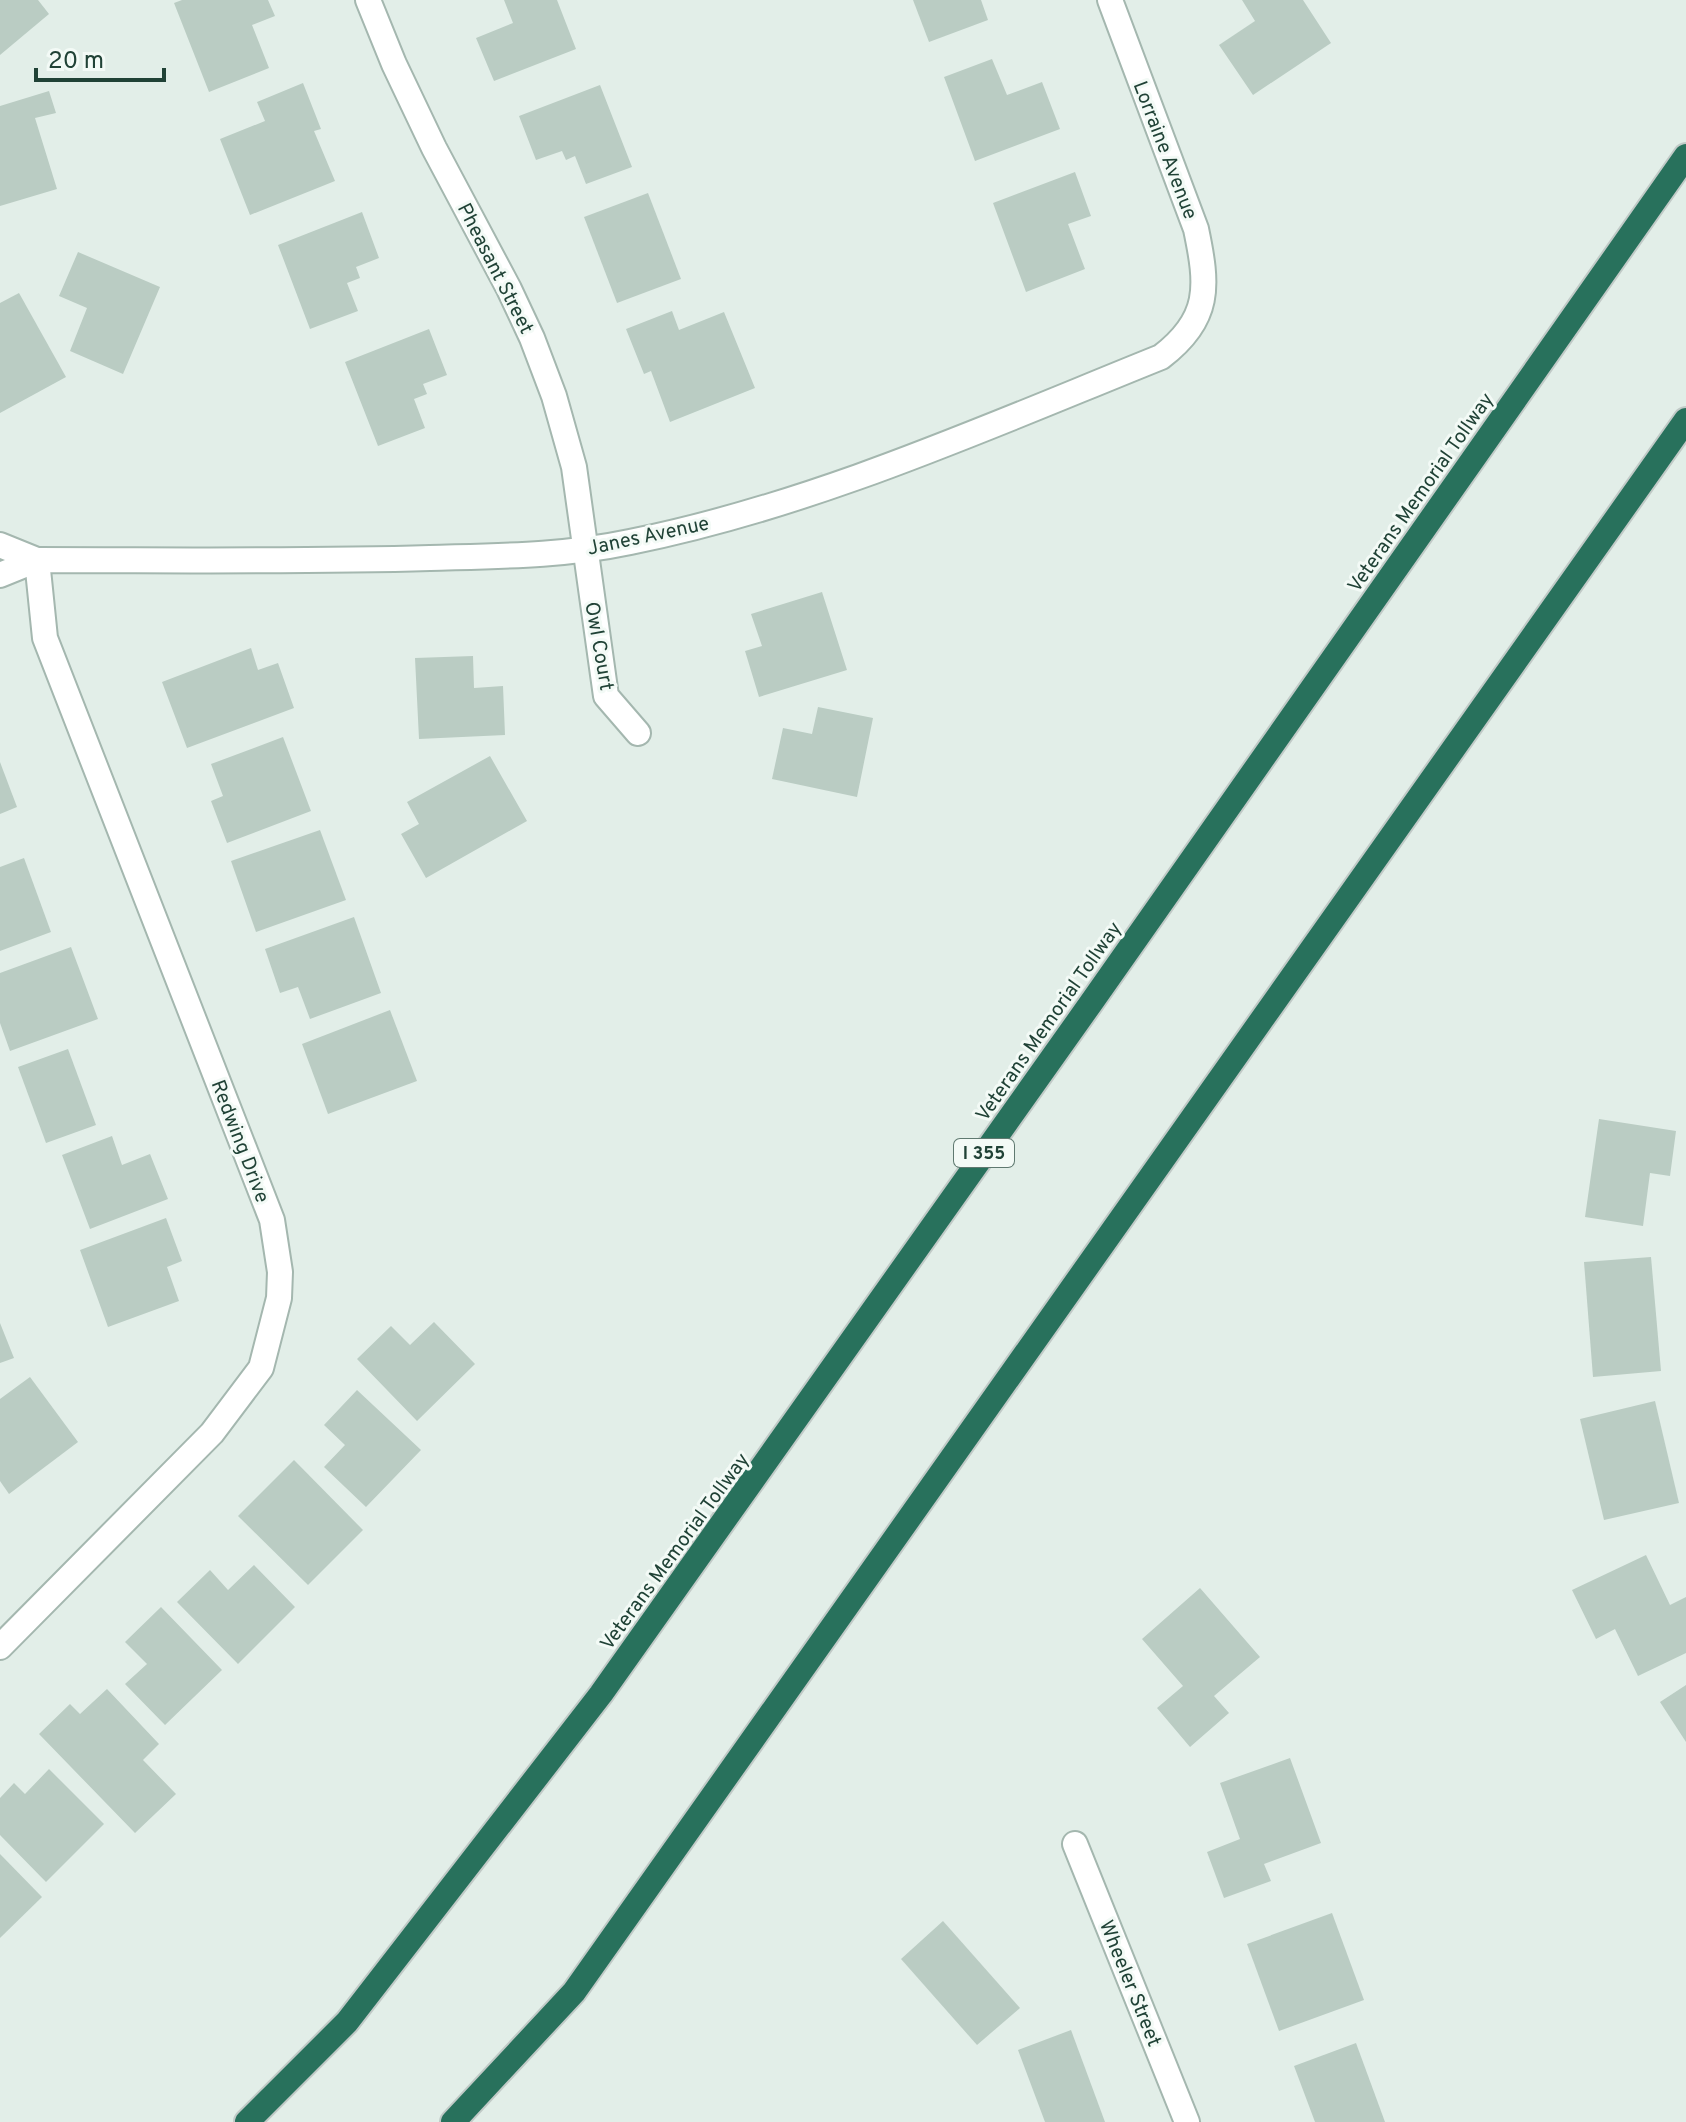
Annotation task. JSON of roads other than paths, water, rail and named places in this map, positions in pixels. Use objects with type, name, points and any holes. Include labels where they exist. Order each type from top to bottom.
[{"type":"highway","name":"Veterans Memorial Tollway","points":[[247,2122],[347,2022],[601,1694],[1686,156]]},
{"type":"highway","points":[[453,2122],[574,1992],[1686,420]]},
{"type":"street","name":"Pheasant Street","points":[[368,0],[434,148],[532,338],[554,396],[574,467],[585,549]]},
{"type":"street","name":"Lorraine Avenue","points":[[1110,0],[1196,229],[1204,267],[1202,303]]},
{"type":"street","name":"Janes Avenue","points":[[0,575],[37,560],[384,559],[513,555],[629,543],[754,511],[943,445],[1161,357],[1181,341],[1202,303]]},
{"type":"street","name":"Janes Avenue","points":[[0,545],[37,560]]},
{"type":"street","name":"Owl Court","points":[[585,549],[606,696],[638,733]]},
{"type":"street","name":"Redwing Drive","points":[[5,1631],[212,1433],[261,1368],[279,1298],[280,1272],[272,1220],[45,638],[37,560]]},
{"type":"street","name":"Wheeler Street","points":[[1075,1844],[1187,2122]]}]
